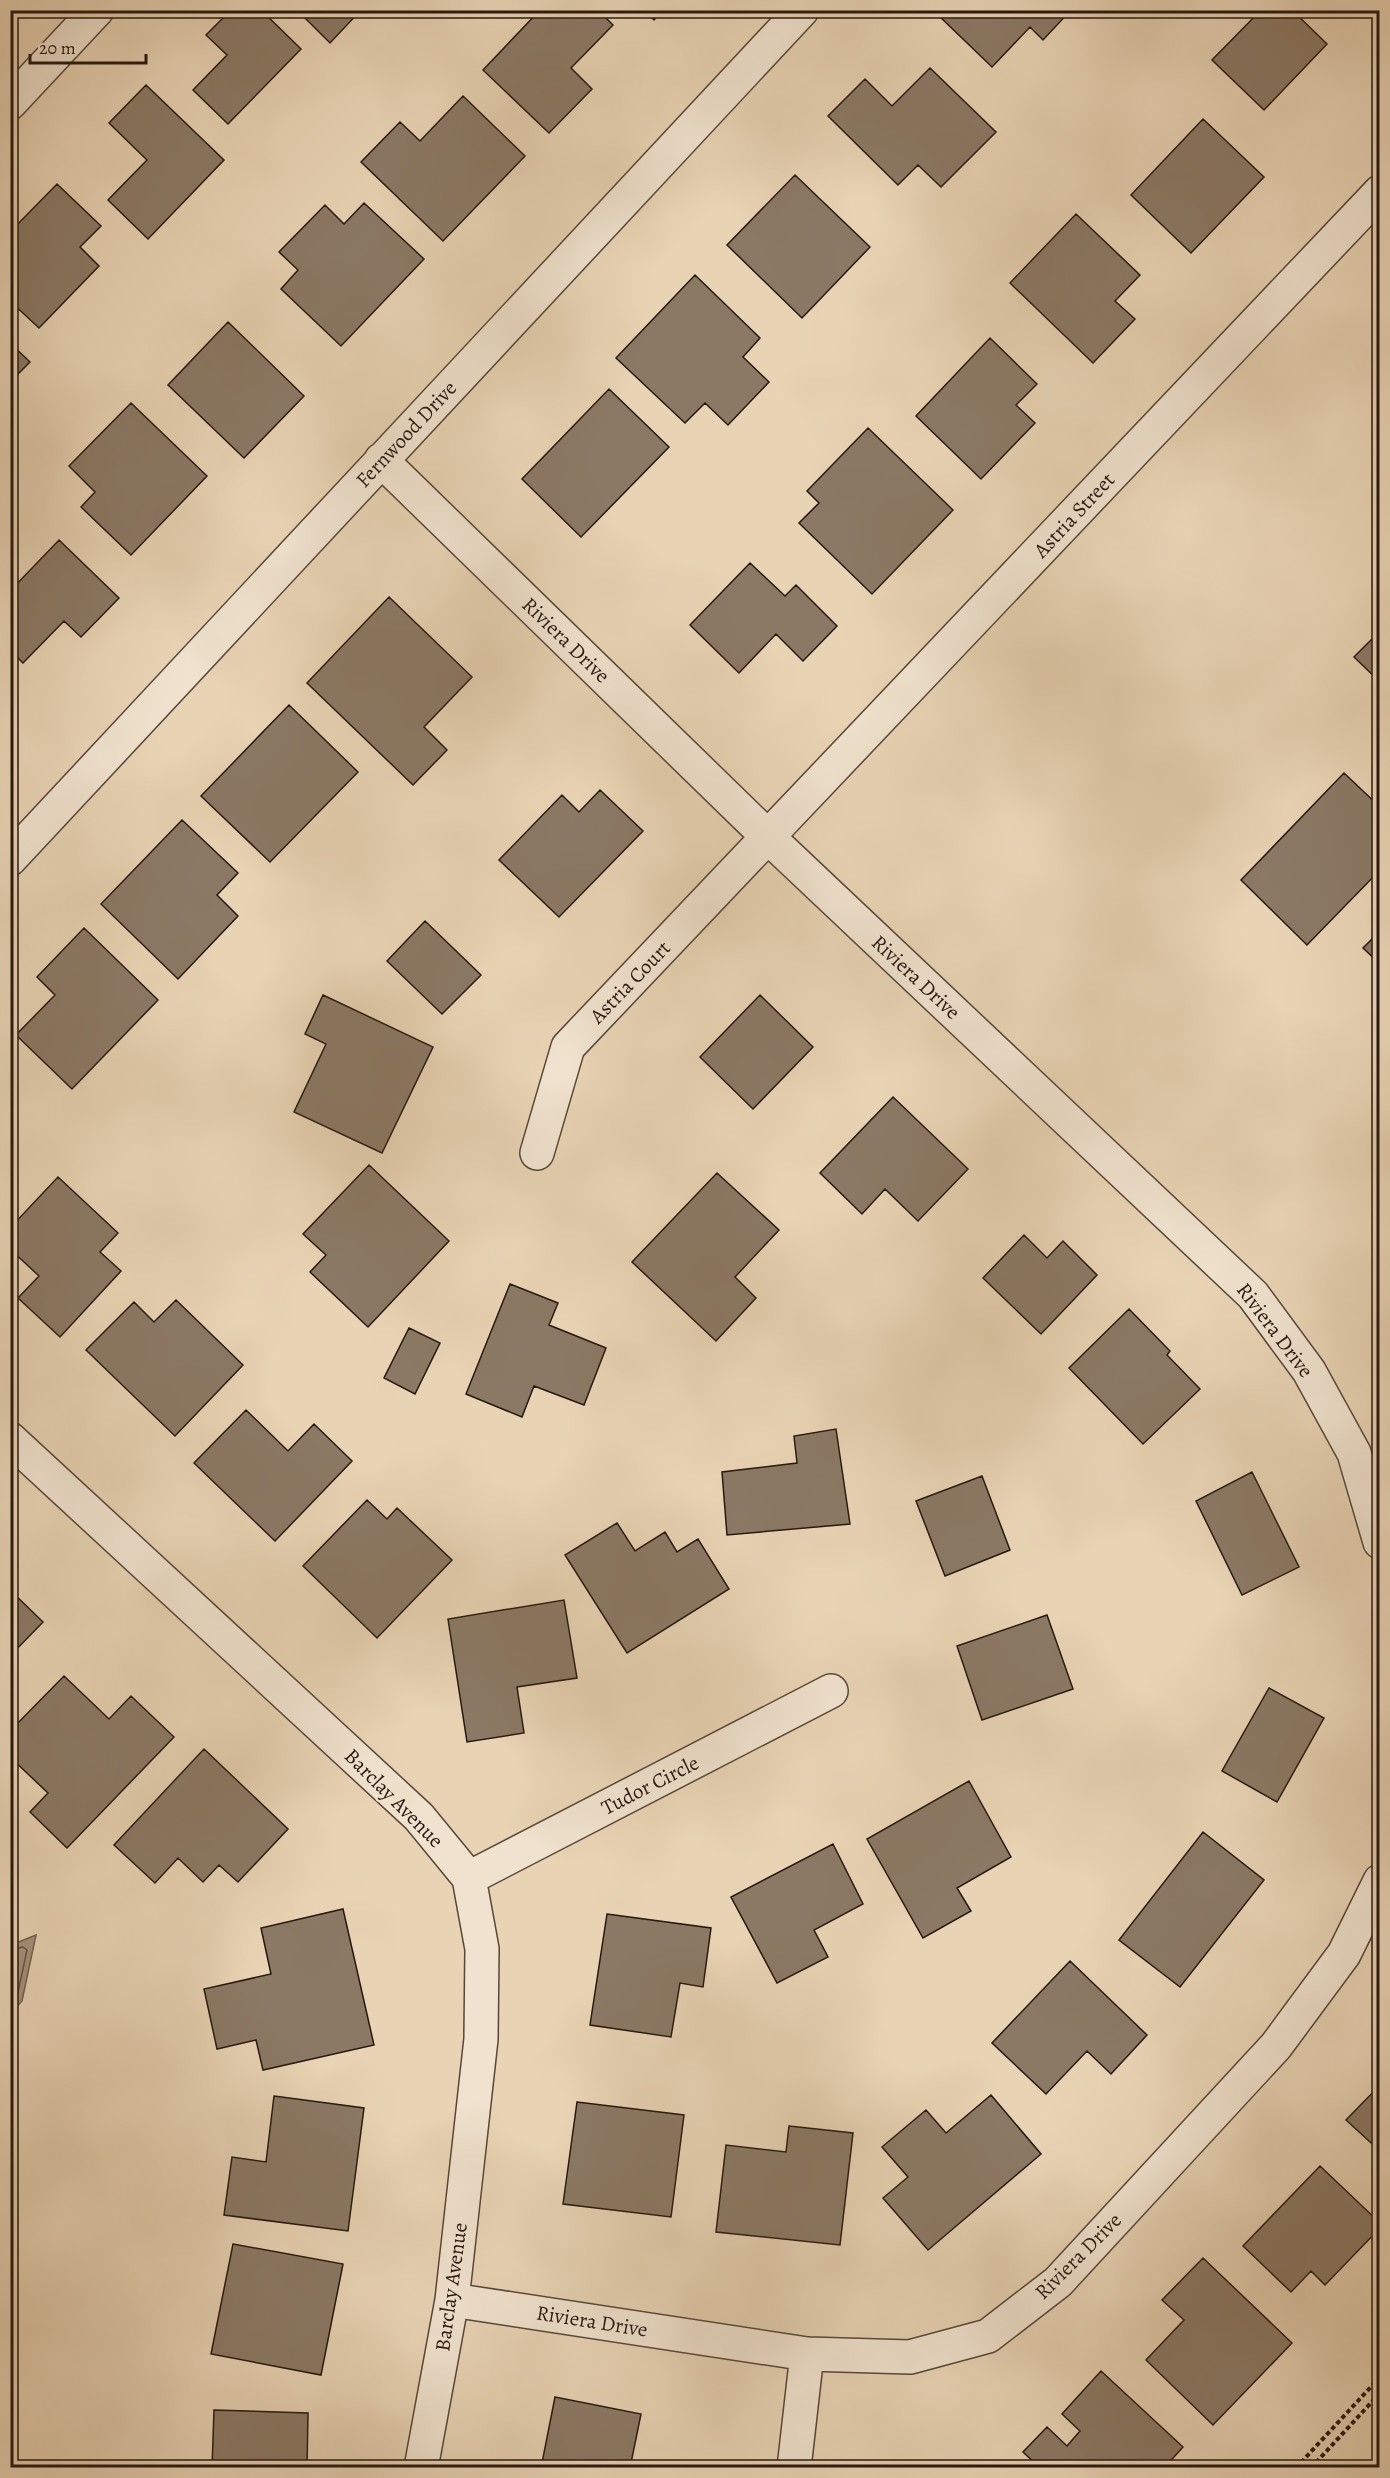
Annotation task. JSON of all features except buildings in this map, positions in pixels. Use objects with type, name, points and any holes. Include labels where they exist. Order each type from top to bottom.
[{"type":"street","points":[[10,103],[97,10]]},
{"type":"street","name":"Fernwood Drive","points":[[10,859],[802,10]]},
{"type":"street","name":"Astria Street","points":[[768,837],[1380,192]]},
{"type":"street","name":"Riviera Drive","points":[[381,460],[768,837],[1253,1295],[1308,1371],[1354,1453],[1380,1542]]},
{"type":"street","name":"Astria Court","points":[[537,1153],[568,1047],[768,837]]},
{"type":"street","name":"Barclay Avenue","points":[[10,1439],[419,1817],[469,1878],[482,1949],[481,2038],[452,2300],[421,2468]]},
{"type":"street","name":"Tudor Circle","points":[[469,1878],[831,1691]]},
{"type":"street","name":"Riviera Drive","points":[[452,2300],[807,2354],[910,2357],[988,2336],[1058,2282],[1276,2046],[1344,1954],[1380,1881]]},
{"type":"street","points":[[794,2468],[807,2354]]},
{"type":"path","points":[[1296,2468],[1380,2377]]},
{"type":"path","points":[[1311,2468],[1380,2393]]},
{"type":"water","points":[[36,1935],[22,2001],[11,2013],[11,1945]]}]
